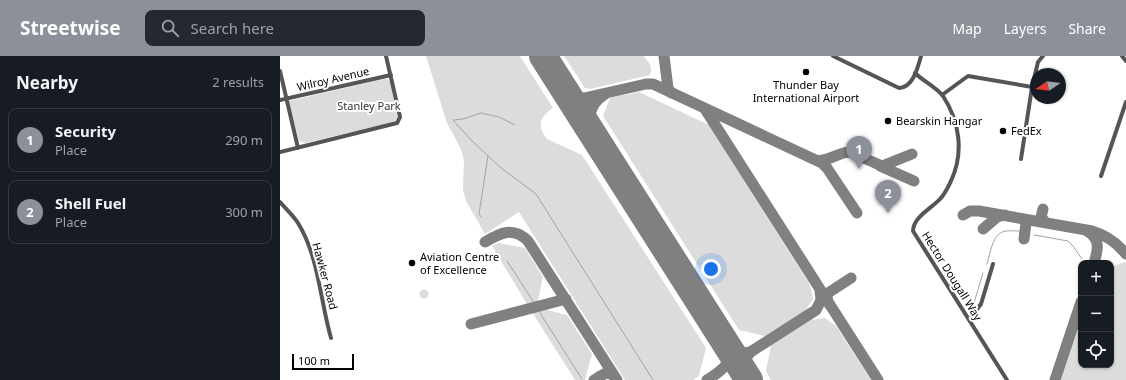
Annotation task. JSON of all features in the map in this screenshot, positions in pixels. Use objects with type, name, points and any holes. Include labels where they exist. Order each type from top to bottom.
[{"type":"street","points":[[280,152],[398,122],[400,117],[386,56]]},
{"type":"street","points":[[833,56],[899,88],[906,87],[908,85],[915,73],[921,56]]},
{"type":"street","points":[[1037,68],[1038,62],[1043,56]]},
{"type":"street","points":[[1122,56],[1126,61]]},
{"type":"street","points":[[280,71],[298,148]]},
{"type":"street","points":[[915,73],[942,95],[968,76],[1030,87]]},
{"type":"street","name":"Wilroy Avenue","points":[[280,100],[391,75]]},
{"type":"street","name":"Hector Dougall Way","points":[[942,95],[958,128],[958,163],[948,188],[942,198],[915,223],[913,231],[1007,380]]},
{"type":"street","points":[[1021,159],[1030,100]]},
{"type":"street","points":[[1101,176],[1126,102]]},
{"type":"street","name":"Hawker Road","points":[[280,202],[298,224],[313,259],[331,338]]},
{"type":"street","points":[[969,320],[980,304],[993,264]]},
{"type":"green space","points":[[426,56],[520,56],[553,108],[542,118],[541,130],[547,139],[582,155],[706,348],[699,376],[693,380],[625,380],[519,212],[485,234],[466,201],[463,190],[464,160],[461,149],[447,123]]},
{"type":"green space","points":[[564,56],[644,56],[650,65],[651,72],[650,75],[590,89],[585,88]]},
{"type":"green space","name":"Stanley Park","points":[[387,79],[390,82],[397,117],[394,122],[305,143],[299,141],[289,101]]},
{"type":"green space","points":[[639,92],[709,125],[810,285],[813,299],[805,311],[765,336],[739,330],[603,116],[610,98]]},
{"type":"green space","points":[[499,243],[525,248],[543,277],[537,304],[529,306],[527,304],[492,246]]},
{"type":"green space","points":[[1125,262],[1126,263],[1126,380],[1061,380],[1078,329],[1078,368],[1114,368],[1114,266]]},
{"type":"green space","points":[[422,290],[426,290],[428,294],[426,298],[422,298],[420,296],[420,292]]},
{"type":"green space","points":[[543,309],[567,315],[592,354],[585,380],[575,380],[532,312]]},
{"type":"green space","points":[[825,318],[836,326],[871,380],[771,380],[766,371],[771,345],[811,320]]},
{"type":"waterway","points":[[454,120],[463,119],[481,113],[499,117],[515,125]]},
{"type":"waterway","points":[[453,120],[472,141],[501,168],[536,194],[653,380]]},
{"type":"waterway","points":[[481,217],[479,214],[488,156]]},
{"type":"waterway","points":[[987,264],[992,246],[999,234],[1006,231],[1019,231]]},
{"type":"waterway","points":[[1034,235],[1068,241],[1082,259]]},
{"type":"waterway","points":[[507,261],[533,301]]},
{"type":"waterway","points":[[969,308],[972,307],[974,303],[983,273]]},
{"type":"waterway","points":[[540,313],[582,379]]},
{"type":"taxiway","points":[[664,56],[668,88],[671,93]]},
{"type":"taxiway","points":[[545,57],[565,89],[573,96],[578,98],[584,98],[646,84],[653,84],[822,163],[827,168],[857,213]]},
{"type":"taxiway","points":[[601,144],[593,131],[590,118],[593,105],[605,94]]},
{"type":"taxiway","points":[[705,109],[878,380]]},
{"type":"taxiway","points":[[816,160],[820,161],[850,152],[882,166],[912,154]]},
{"type":"taxiway","points":[[880,166],[914,181]]},
{"type":"taxiway","points":[[1043,209],[1041,217],[1046,223]]},
{"type":"taxiway","points":[[963,215],[970,211],[979,211],[1092,231],[1111,240],[1126,254]]},
{"type":"taxiway","points":[[983,229],[997,217],[1005,215]]},
{"type":"taxiway","points":[[1023,219],[1026,223],[1024,239]]},
{"type":"taxiway","points":[[1087,231],[1095,238],[1096,241],[1097,254],[1095,260]]},
{"type":"taxiway","points":[[485,242],[506,232],[512,232],[522,236],[528,241],[617,380]]},
{"type":"taxiway","points":[[829,304],[827,298],[828,293],[851,278]]},
{"type":"taxiway","points":[[707,313],[730,347],[744,353],[752,351],[816,310],[821,300],[820,290]]},
{"type":"taxiway","points":[[471,324],[566,299]]},
{"type":"taxiway","points":[[1055,380],[1078,311]]},
{"type":"taxiway","points":[[707,380],[722,370],[728,361],[727,351],[724,344]]},
{"type":"taxiway","points":[[750,380],[745,369],[745,361],[752,351]]},
{"type":"taxiway","points":[[594,380],[606,374],[611,374],[614,376]]},
{"type":"runway","points":[[543,56],[749,380]]},
{"type":"place","name":"Thunder Bay International Airport","points":[[806,72]]},
{"type":"place","name":"Bearskin Hangar","points":[[888,121]]},
{"type":"place","name":"FedEx","points":[[1003,131]]},
{"type":"place","name":"Security","points":[[859,169]]},
{"type":"place","name":"Shell Fuel","points":[[888,213]]},
{"type":"place","name":"Aviation Centre of Excellence","points":[[412,263]]}]
